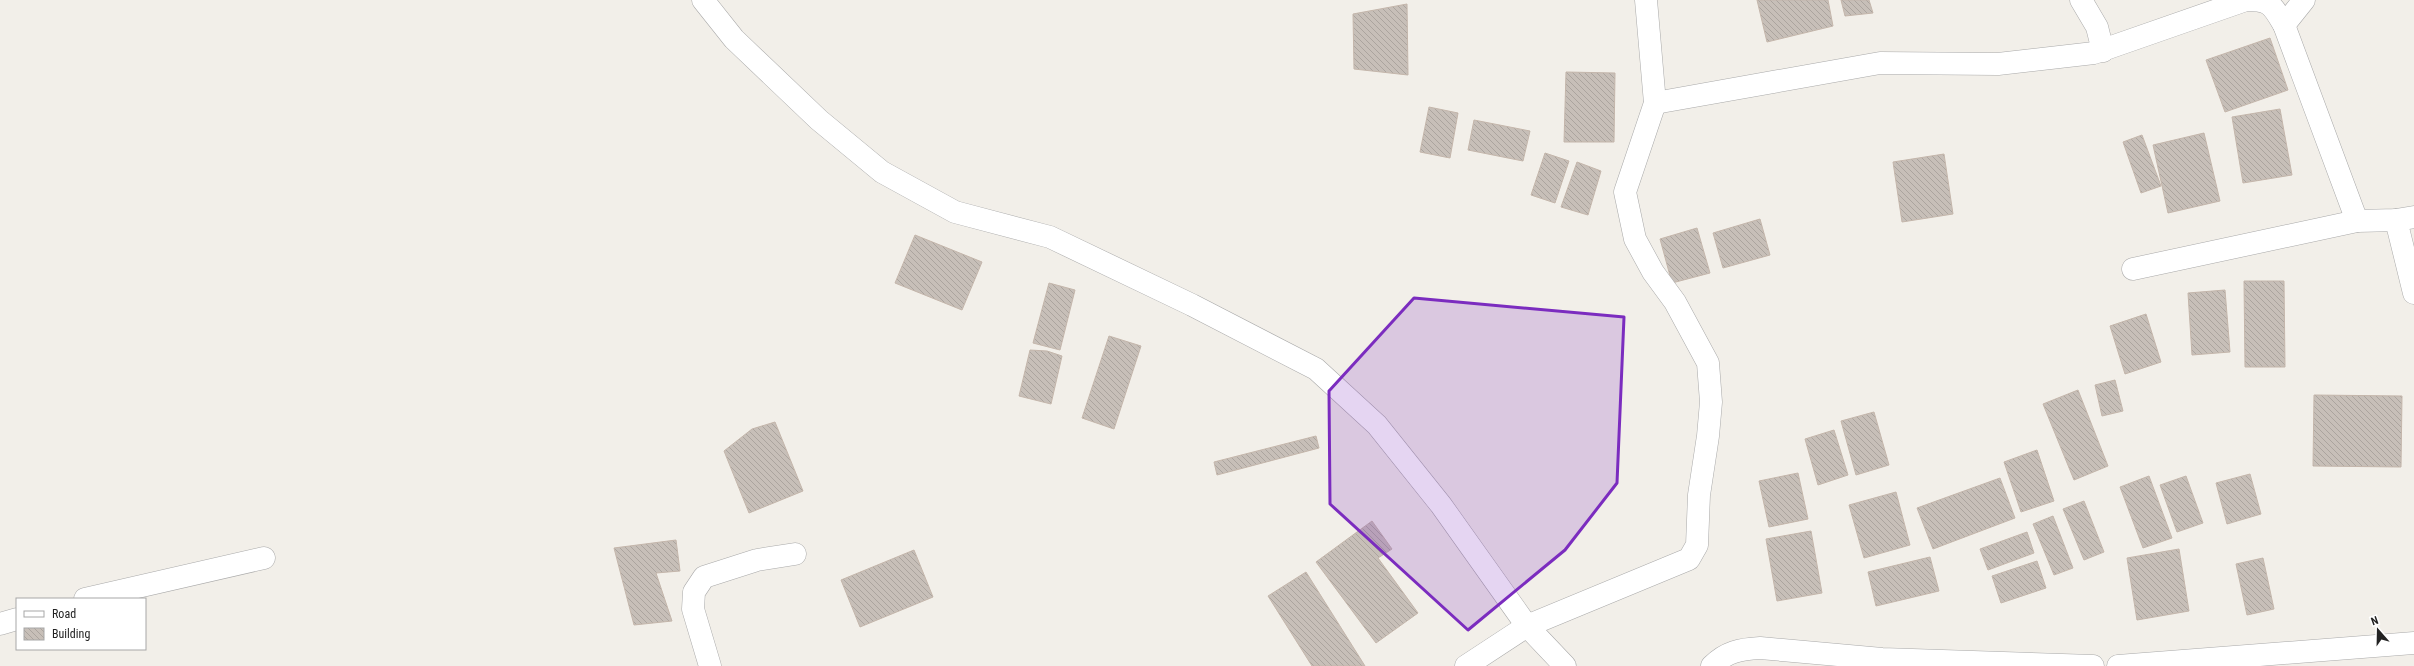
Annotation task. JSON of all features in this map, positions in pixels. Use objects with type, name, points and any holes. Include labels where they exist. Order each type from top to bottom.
[{"type":"street","points":[[703,0],[734,39],[820,120],[882,172],[954,212],[1050,237],[1192,305],[1316,369],[1377,425],[1441,505],[1527,626],[1565,666]]},
{"type":"street","points":[[1466,666],[1527,626],[1672,568],[1689,559],[1697,545],[1699,495],[1711,402],[1708,363],[1676,302],[1653,272],[1635,239],[1625,192],[1655,103],[1646,0]]},
{"type":"street","points":[[2081,0],[2097,27],[2102,51]]},
{"type":"street","points":[[1655,103],[1880,63],[1998,64],[2102,51],[2246,0],[2260,0],[2271,4],[2284,25],[2357,221]]},
{"type":"street","points":[[2284,25],[2304,0]]},
{"type":"street","points":[[2133,269],[2357,221],[2405,219],[2414,293]]},
{"type":"street","points":[[710,666],[693,609],[694,592],[704,577],[757,560],[795,554]]},
{"type":"street","points":[[89,598],[264,558]]},
{"type":"street","points":[[0,624],[16,619]]},
{"type":"street","points":[[2118,666],[2295,659],[2414,643]]},
{"type":"street","points":[[1712,666],[1727,654],[1741,649],[1760,648],[1882,659],[2093,666]]},
{"type":"highlighted area","points":[[1414,298],[1624,317],[1617,483],[1565,550],[1468,630],[1330,504],[1329,391]]},
{"type":"building","points":[[1757,0],[1828,0],[1833,26],[1767,42]]},
{"type":"building","points":[[1841,0],[1869,0],[1873,13],[1845,16]]},
{"type":"building","points":[[1407,4],[1408,75],[1354,69],[1353,14]]},
{"type":"building","points":[[2270,38],[2288,90],[2225,112],[2206,60]]},
{"type":"building","points":[[1566,72],[1615,73],[1614,142],[1564,142]]},
{"type":"building","points":[[1429,107],[1458,113],[1450,158],[1420,152]]},
{"type":"building","points":[[2280,109],[2292,175],[2243,183],[2232,117]]},
{"type":"building","points":[[1474,120],[1530,131],[1523,161],[1468,150]]},
{"type":"building","points":[[2204,133],[2220,201],[2168,213],[2153,145]]},
{"type":"building","points":[[2142,135],[2161,186],[2141,193],[2123,142]]},
{"type":"building","points":[[1545,153],[1569,161],[1555,203],[1531,195]]},
{"type":"building","points":[[1944,154],[1953,214],[1902,222],[1893,162]]},
{"type":"building","points":[[1577,162],[1601,171],[1588,215],[1561,207]]},
{"type":"building","points":[[1760,219],[1770,255],[1723,268],[1713,233]]},
{"type":"building","points":[[1697,228],[1710,273],[1672,283],[1660,239]]},
{"type":"building","points":[[915,235],[982,262],[962,310],[895,283]]},
{"type":"building","points":[[2244,281],[2284,281],[2285,367],[2245,367]]},
{"type":"building","points":[[1049,283],[1075,290],[1060,350],[1033,343]]},
{"type":"building","points":[[2225,290],[2230,352],[2192,355],[2188,293]]},
{"type":"building","points":[[2146,314],[2161,362],[2125,374],[2110,326]]},
{"type":"building","points":[[1109,336],[1141,346],[1114,429],[1082,418]]},
{"type":"building","points":[[1030,350],[1047,351],[1062,356],[1051,404],[1019,396]]},
{"type":"building","points":[[2115,380],[2123,411],[2102,416],[2095,385]]},
{"type":"building","points":[[2078,390],[2108,466],[2074,480],[2043,404]]},
{"type":"building","points":[[2314,395],[2402,396],[2401,467],[2313,466]]},
{"type":"building","points":[[1874,412],[1889,465],[1856,475],[1841,421]]},
{"type":"building","points":[[775,422],[803,491],[749,513],[724,451],[752,429]]},
{"type":"building","points":[[1834,430],[1848,475],[1818,485],[1805,439]]},
{"type":"building","points":[[1316,436],[1319,448],[1217,475],[1214,462]]},
{"type":"building","points":[[2037,450],[2054,501],[2021,512],[2004,462]]},
{"type":"building","points":[[1798,473],[1808,519],[1769,527],[1759,481]]},
{"type":"building","points":[[2250,474],[2261,514],[2227,524],[2216,483]]},
{"type":"building","points":[[2149,476],[2172,538],[2143,548],[2120,487]]},
{"type":"building","points":[[2186,476],[2203,523],[2177,532],[2160,485]]},
{"type":"building","points":[[2000,478],[2015,518],[1933,549],[1917,508]]},
{"type":"building","points":[[1896,492],[1910,545],[1864,558],[1849,505]]},
{"type":"building","points":[[2084,501],[2104,552],[2084,560],[2063,509]]},
{"type":"building","points":[[2053,516],[2073,568],[2054,575],[2033,524]]},
{"type":"building","points":[[1372,521],[1392,549],[1378,558],[1418,613],[1376,643],[1316,562]]},
{"type":"building","points":[[1811,531],[1822,593],[1777,601],[1766,539]]},
{"type":"building","points":[[2027,532],[2034,553],[1988,570],[1980,549]]},
{"type":"building","points":[[676,540],[680,571],[656,573],[672,621],[634,625],[614,548]]},
{"type":"building","points":[[2179,549],[2189,611],[2137,620],[2127,558]]},
{"type":"building","points":[[914,550],[933,597],[860,627],[841,580]]},
{"type":"building","points":[[1930,557],[1939,591],[1876,606],[1868,572]]},
{"type":"building","points":[[2263,558],[2274,609],[2247,615],[2236,564]]},
{"type":"building","points":[[2037,561],[2046,588],[2001,603],[1992,576]]},
{"type":"building","points":[[1306,572],[1365,666],[1312,666],[1268,596]]}]
